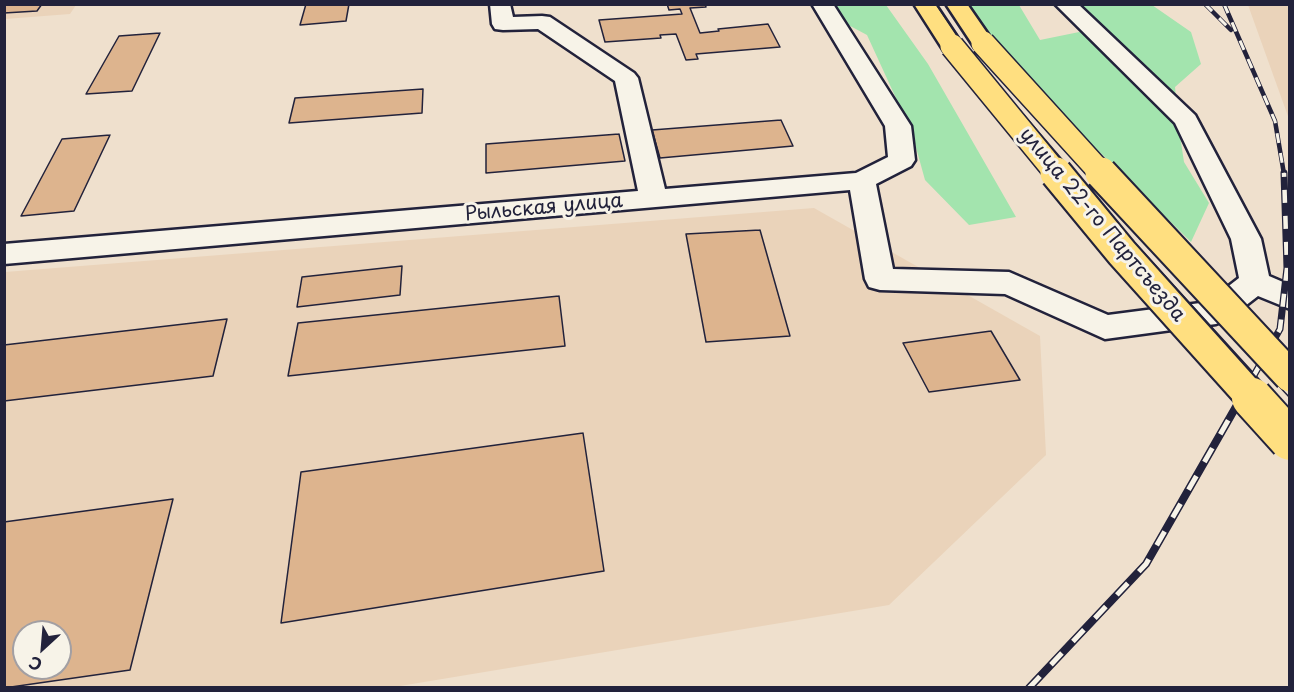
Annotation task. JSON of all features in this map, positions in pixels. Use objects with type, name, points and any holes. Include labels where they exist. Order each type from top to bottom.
[{"type":"main road","name":"улица 22-го Партсъезда","points":[[924,4],[952,46],[1122,253],[1290,440]]},
{"type":"main road","name":"улица 22-го Партсъезда","points":[[956,4],[983,43],[1166,245],[1290,376]]},
{"type":"street","points":[[500,4],[503,24],[542,22],[626,78],[654,199]]},
{"type":"street","name":"Рыльская улица","points":[[4,254],[862,181],[902,160],[898,126],[822,4]]},
{"type":"street","points":[[1065,4],[1186,120],[1246,239],[1255,282]]},
{"type":"street","points":[[862,181],[880,279],[1009,282],[1105,327],[1216,312],[1255,282]]},
{"type":"street","points":[[1255,282],[1290,297]]},
{"type":"shaded area","points":[[5,5],[76,5],[70,14],[5,19]]},
{"type":"shaded area","points":[[1248,5],[1289,5],[1289,119]]},
{"type":"shaded area","points":[[814,208],[1040,336],[1046,455],[889,605],[394,687],[5,688],[5,272]]},
{"type":"green space","points":[[1069,4],[1152,5],[1191,32],[1201,64],[1175,87],[1179,129],[1184,162],[1209,203],[1191,242],[1002,56],[965,5],[1019,5],[1040,40],[1089,30]]},
{"type":"green space","points":[[811,5],[886,5],[928,64],[1016,217],[969,225],[925,180],[912,133],[867,35]]},
{"type":"building","points":[[4,4],[42,4],[37,11],[4,13]]},
{"type":"building","points":[[306,4],[349,4],[346,21],[300,25]]},
{"type":"building","points":[[667,4],[705,4],[706,7],[690,8],[700,33],[768,24],[780,47],[696,54],[698,59],[686,60],[676,34],[660,35],[661,38],[605,42],[599,20],[682,14],[680,9],[669,10]]},
{"type":"building","points":[[160,33],[132,91],[86,94],[119,36]]},
{"type":"building","points":[[423,89],[422,113],[289,123],[295,98]]},
{"type":"building","points":[[781,120],[793,146],[660,158],[652,130]]},
{"type":"building","points":[[619,134],[625,161],[486,173],[486,144]]},
{"type":"building","points":[[110,135],[74,211],[21,216],[62,139]]},
{"type":"building","points":[[760,230],[790,336],[706,342],[686,234]]},
{"type":"building","points":[[402,266],[400,295],[297,307],[302,277]]},
{"type":"building","points":[[559,296],[565,346],[288,376],[298,323]]},
{"type":"building","points":[[227,319],[213,376],[4,401],[4,345]]},
{"type":"building","points":[[991,331],[1020,380],[929,392],[903,343]]},
{"type":"building","points":[[583,433],[604,571],[281,623],[301,472]]},
{"type":"building","points":[[173,499],[130,670],[72,678],[72,620],[12,620],[12,680],[60,680],[4,688],[4,522]]},
{"type":"tram line","points":[[936,4],[964,45],[1114,220],[1290,413]]},
{"type":"tram line","points":[[1156,254],[1290,398]]},
{"type":"railway","points":[[1205,4],[1231,30]]},
{"type":"railway","points":[[1224,4],[1275,121],[1284,174]]},
{"type":"railway","points":[[1240,400],[1280,329],[1287,268],[1284,173]]},
{"type":"railway","points":[[1029,688],[1146,564],[1241,398]]}]
